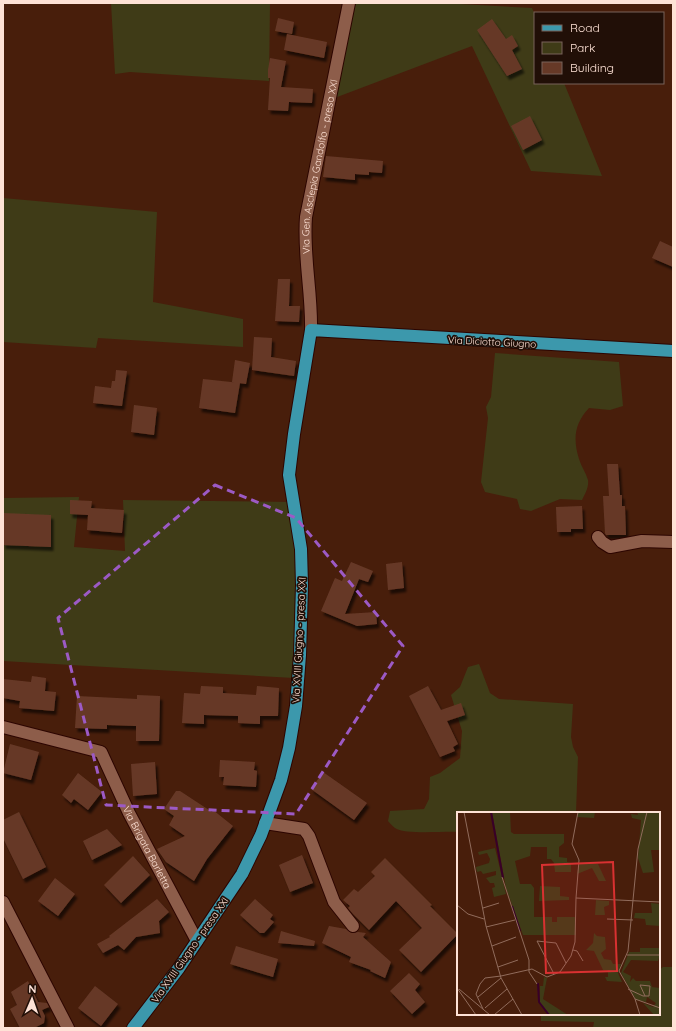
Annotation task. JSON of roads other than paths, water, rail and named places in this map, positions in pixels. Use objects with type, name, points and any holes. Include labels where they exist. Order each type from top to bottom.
[{"type":"main road","name":"Via Diciotto Giugno","points":[[311,330],[673,351]]},
{"type":"main road","name":"Via XVIII Giugno - presa XXI","points":[[133,1028],[157,998],[242,874],[265,823],[283,774],[296,706],[300,647],[302,549],[289,475],[294,434],[311,330]]},
{"type":"street","name":"Via Gen. Asclepia Gandolfo - presa XXI","points":[[311,330],[312,311],[304,237],[306,217],[349,3]]},
{"type":"street","points":[[598,537],[602,542],[610,547],[642,541],[673,542]]},
{"type":"street","name":"Via Brigata Barletta","points":[[3,727],[101,752],[129,813],[197,941]]},
{"type":"street","points":[[265,823],[304,829],[309,836],[334,902],[353,926]]},
{"type":"street","points":[[3,902],[68,1028]]}]
